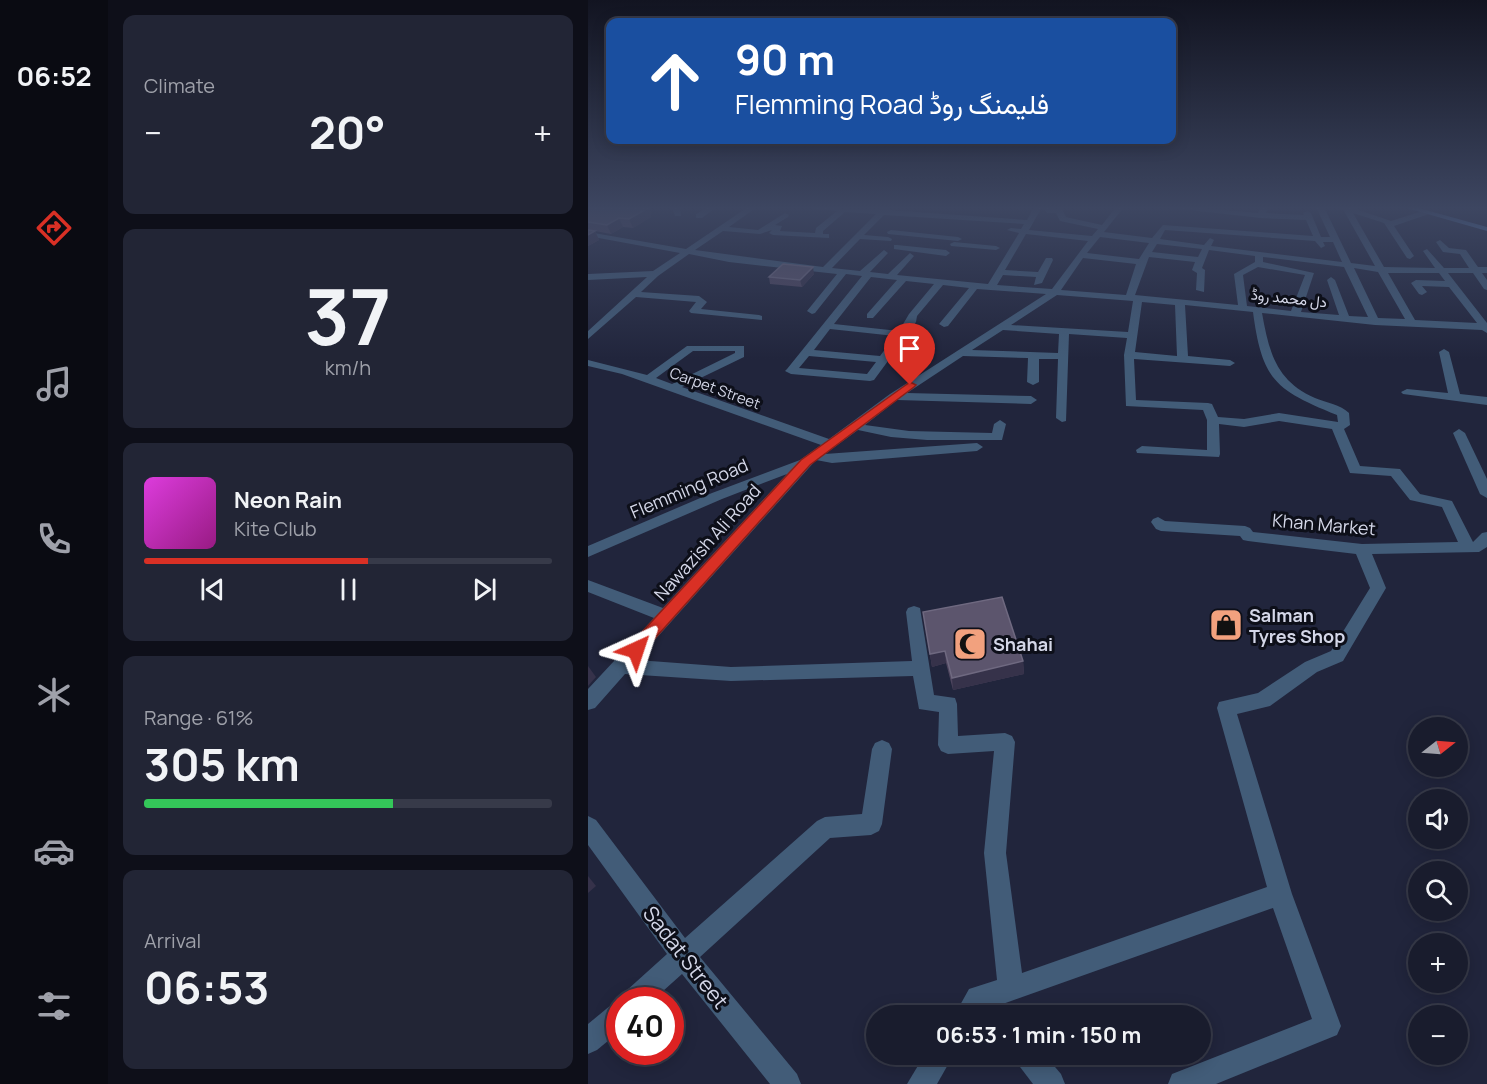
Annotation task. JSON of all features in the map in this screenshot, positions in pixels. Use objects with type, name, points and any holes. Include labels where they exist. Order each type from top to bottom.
[{"type":"street","points":[[588,336],[655,274],[680,258]]},
{"type":"street","name":"دل محمد روڈ","points":[[721,258],[975,286],[1180,302],[1345,319],[1486,328]]},
{"type":"street","points":[[826,269],[837,258]]},
{"type":"street","points":[[876,258],[791,371],[870,378],[912,316],[942,281]]},
{"type":"street","points":[[891,276],[908,258]]},
{"type":"street","points":[[991,287],[1008,258]]},
{"type":"street","points":[[810,459],[894,396],[1054,293],[1079,258]]},
{"type":"street","points":[[1104,258],[1142,262]]},
{"type":"street","points":[[1142,450],[1214,453],[1213,420],[1208,407],[1130,403],[1129,355],[1134,298],[1145,258]]},
{"type":"street","points":[[1179,258],[1200,260],[1196,270],[1201,270],[1201,290]]},
{"type":"street","points":[[1257,264],[1258,258]]},
{"type":"street","points":[[1290,258],[1395,271],[1487,270]]},
{"type":"street","points":[[1327,258],[1329,262]]},
{"type":"street","points":[[1344,258],[1375,321]]},
{"type":"street","points":[[1374,258],[1412,323]]},
{"type":"street","points":[[1431,258],[1486,328]]},
{"type":"street","points":[[1466,258],[1487,287]]},
{"type":"street","points":[[1032,291],[1049,260]]},
{"type":"street","points":[[1243,309],[1238,274],[1257,264],[1310,273],[1295,314]]},
{"type":"street","points":[[812,311],[844,271]]},
{"type":"street","points":[[1000,272],[1041,275]]},
{"type":"street","points":[[588,277],[655,274]]},
{"type":"street","points":[[870,316],[906,277]]},
{"type":"street","points":[[1331,280],[1345,319]]},
{"type":"street","points":[[1422,292],[1416,283],[1450,284]]},
{"type":"street","points":[[944,324],[975,286]]},
{"type":"street","points":[[634,294],[699,299],[702,302],[694,311],[759,318]]},
{"type":"street","points":[[1180,302],[1183,359]]},
{"type":"street","points":[[1213,420],[1244,423],[1279,417],[1336,426],[1344,425],[1342,413],[1309,399],[1283,384],[1268,357],[1257,310]]},
{"type":"street","points":[[827,326],[930,345]]},
{"type":"street","points":[[998,327],[1132,335]]},
{"type":"street","points":[[1062,418],[1064,331]]},
{"type":"street","points":[[648,380],[691,348],[740,348],[740,355],[672,388]]},
{"type":"street","points":[[806,352],[883,360]]},
{"type":"street","points":[[1444,352],[1455,397]]},
{"type":"street","points":[[959,353],[1064,356]]},
{"type":"street","points":[[1033,382],[1034,355]]},
{"type":"street","points":[[1129,355],[1230,363]]},
{"type":"street","name":"Carpet Street","points":[[588,363],[625,371],[831,444]]},
{"type":"street","points":[[1407,392],[1487,400]]},
{"type":"street","points":[[894,396],[1031,400]]},
{"type":"street","points":[[856,426],[882,433],[926,437],[998,436],[1000,424]]},
{"type":"street","points":[[1336,426],[1355,470],[1395,472],[1415,497],[1447,504],[1468,547]]},
{"type":"street","points":[[1459,433],[1487,494]]},
{"type":"street","points":[[810,459],[977,447]]},
{"type":"street","name":"Flemming Road","points":[[588,552],[717,496],[810,459]]},
{"type":"street","name":"Nawazish Ali Road","points":[[588,702],[810,459]]},
{"type":"street","name":"Khan Market","points":[[1158,522],[1161,526],[1245,531],[1248,536],[1362,549],[1479,547],[1487,537]]},
{"type":"street","points":[[1182,1084],[1328,1026],[1280,894],[1226,708],[1263,700],[1311,667],[1337,656],[1378,588],[1362,549]]},
{"type":"street","points":[[588,586],[666,616]]},
{"type":"street","points":[[914,612],[926,704],[948,704],[948,745],[1005,742],[995,853],[1011,989]]},
{"type":"street","points":[[620,666],[731,674],[921,668]]},
{"type":"street","points":[[650,987],[825,828],[871,824],[882,749]]},
{"type":"street","name":"Sadat Street","points":[[588,827],[684,957],[787,1084]]},
{"type":"street","points":[[987,1005],[1011,989],[1280,894]]},
{"type":"street","points":[[588,1041],[606,1026]]},
{"type":"street","points":[[921,1084],[934,1065]]},
{"type":"street","points":[[1035,1065],[1051,1084]]},
{"type":"building","points":[[783,264],[813,267],[800,280],[769,277]]},
{"type":"building","name":"Shahai","points":[[1002,597],[1023,661],[952,678],[945,651],[930,654],[923,612]]},
{"type":"place","name":"Salman Tyres Shop","points":[[1226,625]]},
{"type":"place","name":"Shahai","points":[[970,644]]},
{"type":"route","points":[[636,650],[806,462],[910,385]]}]
